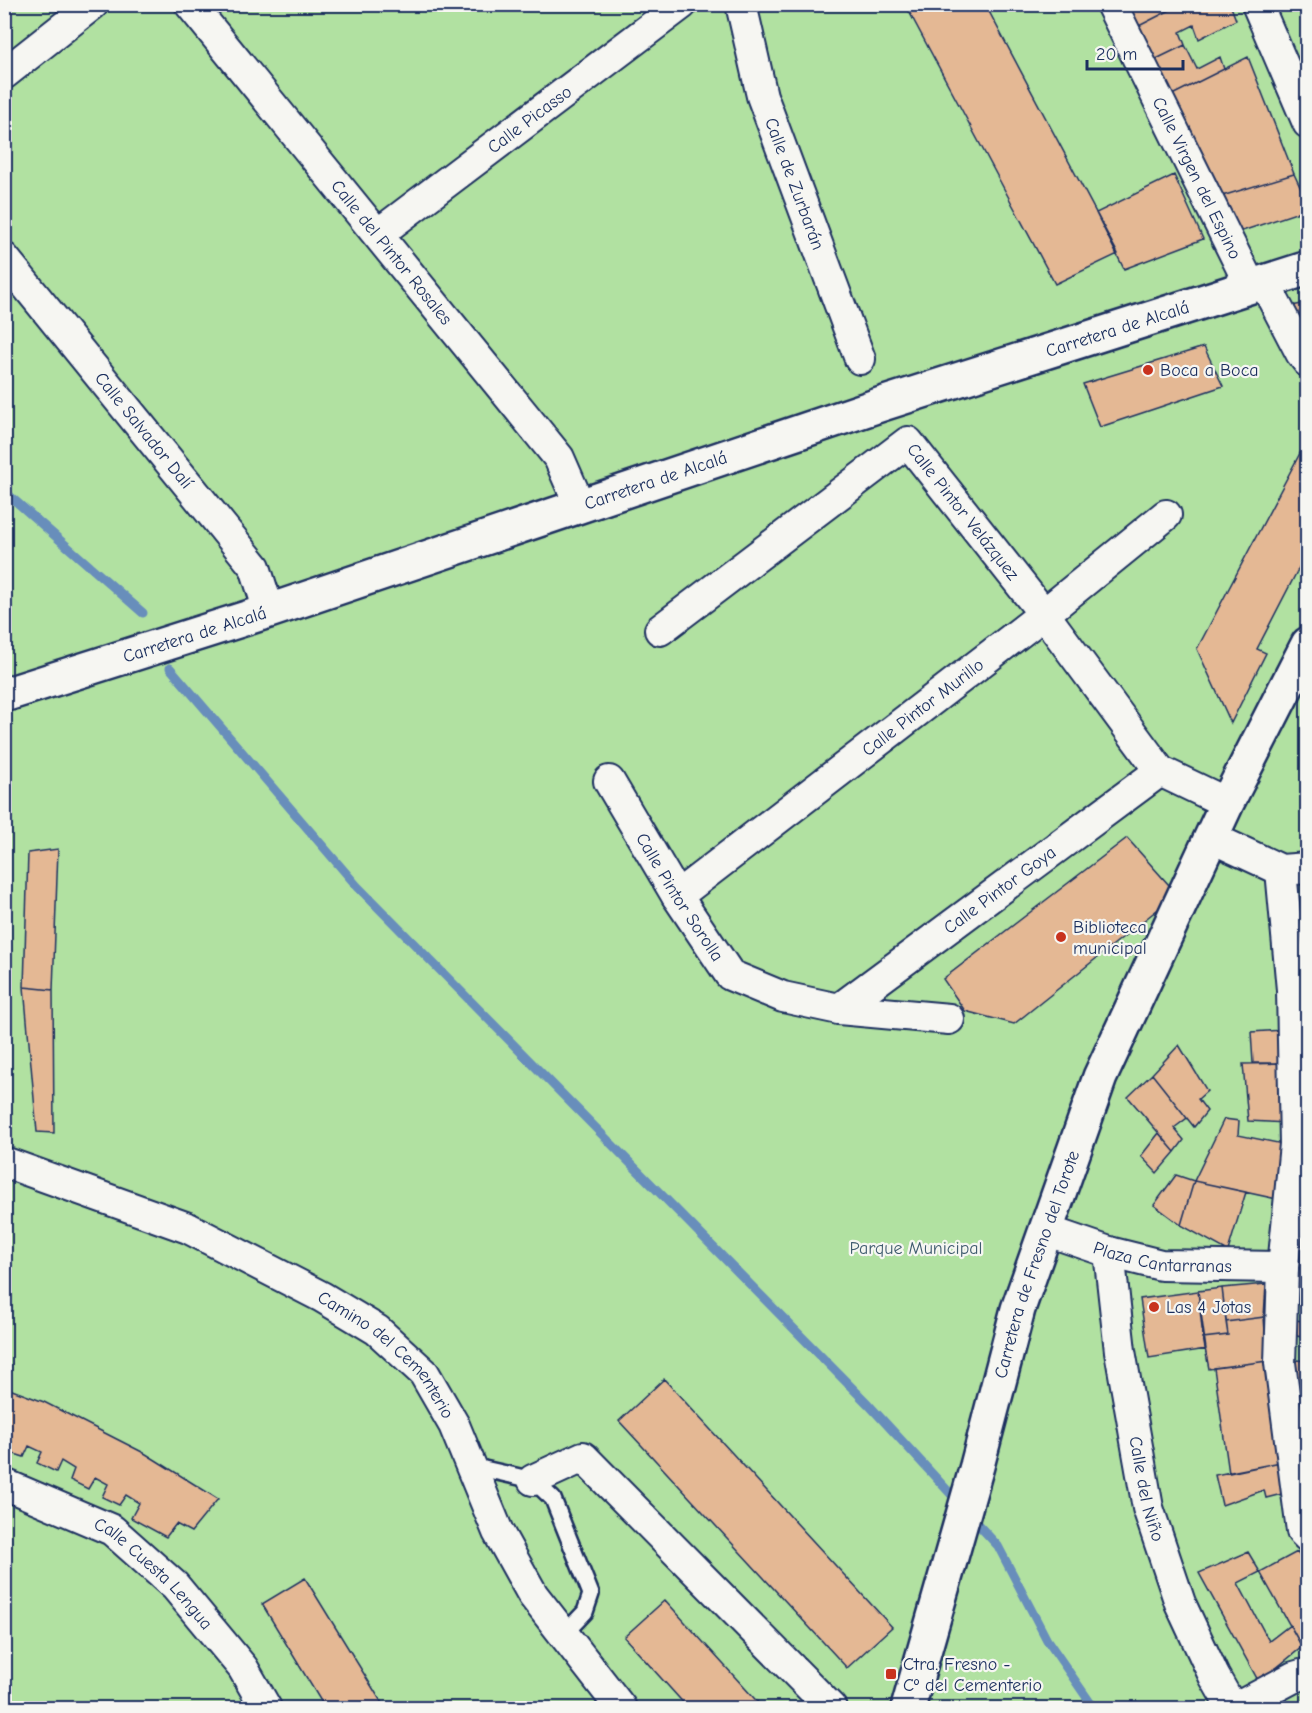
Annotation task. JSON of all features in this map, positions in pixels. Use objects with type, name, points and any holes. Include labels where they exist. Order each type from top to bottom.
[{"type":"street","points":[[4,74],[93,4]]},
{"type":"street","name":"Calle del Pintor Rosales","points":[[190,4],[559,458],[580,506]]},
{"type":"street","name":"Calle Picasso","points":[[378,234],[682,4]]},
{"type":"street","name":"Calle de Zurbarán","points":[[741,4],[762,96],[860,359]]},
{"type":"street","name":"Calle Virgen del Espino","points":[[1110,4],[1258,285],[1308,362]]},
{"type":"street","points":[[1257,4],[1308,123]]},
{"type":"street","name":"Calle Salvador Dalí","points":[[4,258],[255,567],[269,611]]},
{"type":"street","name":"Carretera de Alcalá","points":[[4,695],[269,611],[882,404],[1308,268]]},
{"type":"street","name":"Calle Pintor Velázquez","points":[[660,630],[908,442],[1044,614],[1160,771],[1227,803]]},
{"type":"street","name":"Calle Pintor Murillo","points":[[677,896],[1044,614],[1166,515]]},
{"type":"street","points":[[1227,803],[1308,644]]},
{"type":"street","name":"Calle Pintor Goya","points":[[839,1009],[1160,771]]},
{"type":"street","name":"Calle Pintor Sorolla","points":[[609,781],[677,896],[730,975],[783,997],[839,1009],[950,1019]]},
{"type":"street","name":"Carretera de Fresno del Torote","points":[[908,1708],[977,1466],[1018,1309],[1045,1230],[1100,1077],[1227,803]]},
{"type":"street","points":[[1212,838],[1294,869],[1292,990],[1295,1144],[1283,1267],[1280,1363],[1302,1530],[1308,1537]]},
{"type":"street","name":"Camino del Cementerio","points":[[4,1162],[188,1228],[322,1297],[377,1330],[424,1373],[454,1425],[498,1532],[533,1595],[621,1708]]},
{"type":"street","name":"Plaza Cantarranas","points":[[1045,1230],[1109,1252],[1161,1265],[1283,1267]]},
{"type":"street","name":"Calle del Niño","points":[[1109,1252],[1120,1351],[1148,1508],[1180,1604],[1214,1676],[1227,1699],[1238,1708]]},
{"type":"street","points":[[533,1480],[583,1456],[831,1708]]},
{"type":"street","name":"Calle Cuesta Lengua","points":[[4,1484],[112,1530],[175,1586],[243,1668],[266,1708]]},
{"type":"street","points":[[1238,1708],[1294,1677],[1308,1673]]},
{"type":"lane","points":[[471,1466],[533,1480],[552,1499],[591,1594],[585,1612],[564,1634]]},
{"type":"green space","name":"Parque Municipal","points":[[5,5],[1307,5],[1307,1708],[5,1708]]},
{"type":"building","points":[[905,4],[985,4],[1118,254],[1055,284]]},
{"type":"building","points":[[1119,4],[1182,4],[1131,30]]},
{"type":"building","points":[[1182,4],[1230,4],[1236,20],[1199,39],[1194,25],[1180,32],[1185,45],[1146,64],[1131,30]]},
{"type":"building","points":[[1185,45],[1197,69],[1220,57],[1224,69],[1164,99],[1146,64]]},
{"type":"building","points":[[1248,57],[1294,174],[1209,200],[1164,99]]},
{"type":"building","points":[[1294,174],[1308,204],[1308,209],[1230,235],[1209,200]]},
{"type":"building","points":[[1174,175],[1203,239],[1124,269],[1096,213]]},
{"type":"building","points":[[1308,303],[1308,331],[1291,306]]},
{"type":"building","points":[[1204,347],[1223,386],[1100,427],[1083,384]]},
{"type":"building","points":[[1308,438],[1308,550],[1257,649],[1266,653],[1231,723],[1197,649]]},
{"type":"building","name":"Biblioteca municipal","points":[[1127,838],[1177,894],[1014,1024],[965,1011],[943,979]]},
{"type":"building","points":[[58,849],[53,990],[24,987],[28,853]]},
{"type":"building","points":[[1308,904],[1308,952],[1303,952],[1300,908]]},
{"type":"building","points":[[24,987],[53,990],[54,1133],[37,1132]]},
{"type":"building","points":[[1284,1030],[1285,1063],[1253,1063],[1251,1032]]},
{"type":"building","points":[[1179,1045],[1207,1091],[1198,1099],[1207,1111],[1194,1127],[1152,1074]]},
{"type":"building","points":[[1285,1063],[1287,1123],[1248,1121],[1243,1064]]},
{"type":"building","points":[[1152,1074],[1187,1118],[1174,1128],[1184,1140],[1175,1152],[1128,1097]]},
{"type":"building","points":[[1224,1119],[1239,1121],[1238,1135],[1283,1144],[1277,1199],[1194,1181]]},
{"type":"building","points":[[1159,1133],[1175,1152],[1157,1173],[1141,1156]]},
{"type":"building","points":[[1176,1175],[1194,1181],[1181,1225],[1154,1205]]},
{"type":"building","points":[[1194,1181],[1246,1192],[1228,1251],[1181,1225]]},
{"type":"building","points":[[1303,1204],[1308,1204],[1308,1246],[1300,1245]]},
{"type":"building","points":[[1300,1245],[1308,1246],[1308,1268],[1298,1268]]},
{"type":"building","points":[[1298,1268],[1308,1268],[1308,1290],[1296,1289]]},
{"type":"building","points":[[1266,1284],[1264,1317],[1226,1322],[1222,1288]]},
{"type":"building","points":[[1222,1288],[1228,1335],[1203,1338],[1198,1291]]},
{"type":"building","points":[[1198,1291],[1206,1349],[1149,1358],[1140,1299]]},
{"type":"building","points":[[1264,1317],[1267,1361],[1209,1369],[1203,1338],[1228,1335],[1226,1322]]},
{"type":"building","points":[[1296,1320],[1308,1322],[1308,1338],[1297,1336]]},
{"type":"building","points":[[1296,1360],[1308,1361],[1308,1382],[1297,1381]]},
{"type":"building","points":[[1267,1361],[1281,1462],[1229,1473],[1214,1368]]},
{"type":"building","points":[[664,1379],[892,1627],[847,1668],[619,1421]]},
{"type":"building","points":[[1297,1381],[1308,1382],[1308,1413],[1298,1414]]},
{"type":"building","points":[[4,1387],[44,1402],[146,1454],[218,1499],[191,1532],[176,1524],[166,1537],[131,1518],[139,1503],[126,1495],[119,1505],[102,1497],[108,1484],[95,1477],[88,1489],[70,1480],[74,1469],[61,1461],[56,1472],[37,1463],[42,1452],[29,1446],[24,1457],[5,1451],[10,1438],[4,1436]]},
{"type":"building","points":[[1308,1413],[1308,1445],[1300,1449],[1298,1414]]},
{"type":"building","points":[[1281,1462],[1286,1493],[1266,1498],[1264,1490],[1222,1505],[1215,1475]]},
{"type":"building","points":[[1248,1552],[1260,1572],[1238,1583],[1269,1641],[1290,1625],[1302,1647],[1259,1682],[1199,1573]]},
{"type":"building","points":[[1297,1552],[1308,1569],[1308,1642],[1302,1647],[1260,1572]]},
{"type":"building","points":[[305,1578],[385,1708],[325,1708],[262,1604]]},
{"type":"building","points":[[665,1600],[763,1708],[688,1708],[624,1637]]},
{"type":"waterway","points":[[4,491],[143,613]]},
{"type":"waterway","points":[[170,668],[357,886],[868,1404],[960,1504]]},
{"type":"waterway","points":[[971,1517],[998,1546],[1047,1640],[1094,1708]]},
{"type":"place","name":"Boca a Boca","points":[[1148,370]]},
{"type":"place","name":"Biblioteca municipal","points":[[1061,937]]},
{"type":"place","name":"Las 4 Jotas","points":[[1154,1307]]},
{"type":"place","name":"Ctra. Fresno - Cº del Cementerio","points":[[891,1674]]}]
